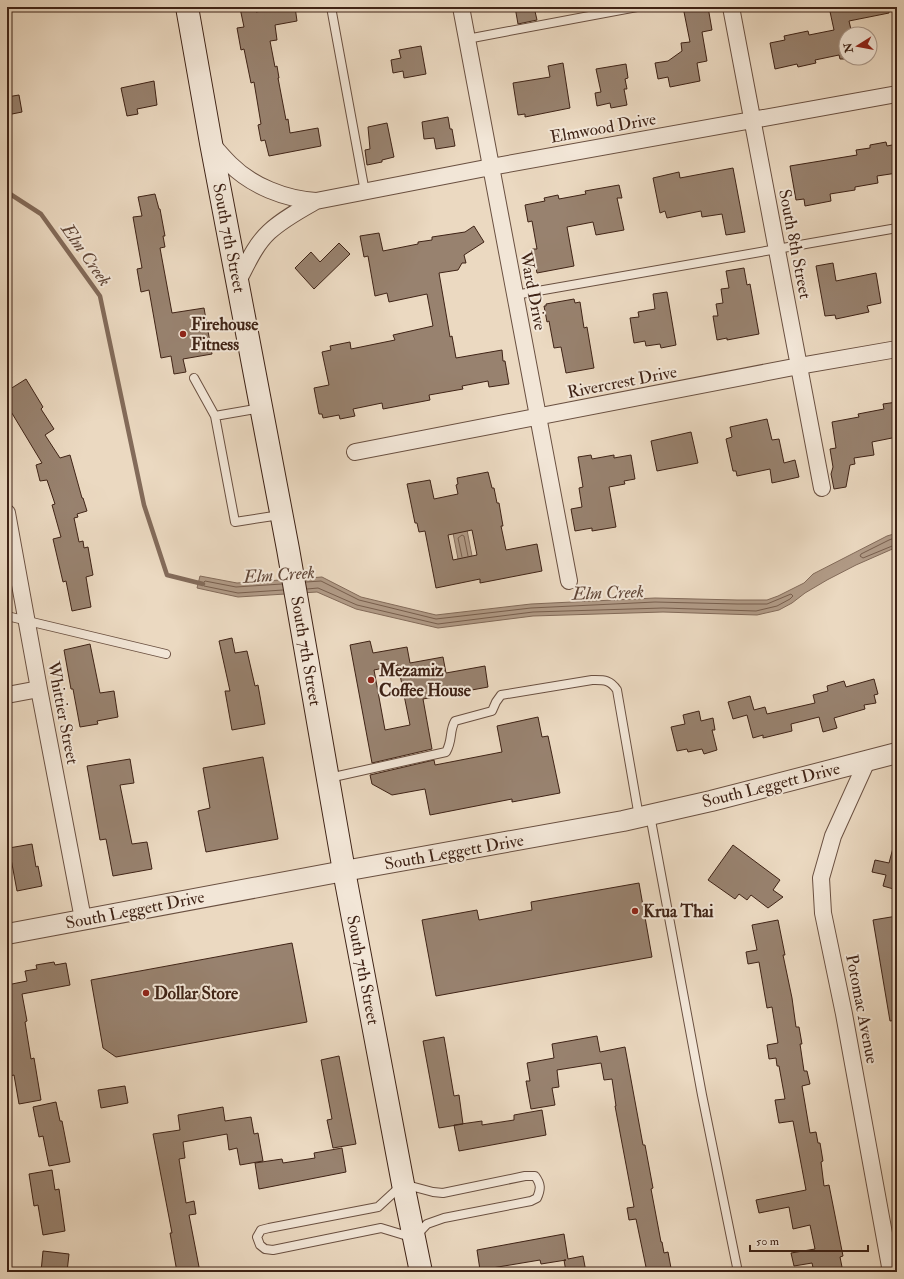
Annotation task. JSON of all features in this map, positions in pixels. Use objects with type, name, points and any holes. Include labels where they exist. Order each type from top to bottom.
[{"type":"main road","name":"South 7th Street","points":[[187,7],[211,143],[288,549],[344,871],[421,1272]]},
{"type":"street","name":"Ward Drive","points":[[461,7],[569,581]]},
{"type":"street","name":"South 8th Street","points":[[731,7],[822,488]]},
{"type":"street","name":"Elmwood Drive","points":[[211,143],[230,164],[243,175],[262,186],[300,200],[316,201],[491,167],[897,94]]},
{"type":"street","name":"Elmwood Drive","points":[[238,282],[257,246],[269,232],[287,218],[316,201]]},
{"type":"street","name":"Rivercrest Drive","points":[[355,452],[799,366],[897,349]]},
{"type":"street","name":"Whittier Street","points":[[7,513],[38,689],[83,919]]},
{"type":"street","points":[[7,695],[38,689]]},
{"type":"street","name":"South Leggett Drive","points":[[7,934],[344,871],[525,840],[645,816],[711,801],[897,753]]},
{"type":"street","name":"Potomac Avenue","points":[[867,761],[833,836],[821,878],[823,913],[845,1022],[891,1272]]},
{"type":"lane","points":[[331,7],[365,192]]},
{"type":"lane","points":[[467,38],[637,7]]},
{"type":"lane","points":[[515,295],[897,228]]},
{"type":"lane","points":[[194,378],[215,416],[235,522],[281,515]]},
{"type":"lane","points":[[215,416],[262,408]]},
{"type":"lane","points":[[7,616],[166,654]]},
{"type":"lane","points":[[328,778],[446,752],[450,746],[452,725],[455,721],[492,711],[496,702],[502,695],[592,680],[607,681],[613,684],[617,690],[645,816],[738,1272]]},
{"type":"lane","points":[[525,1176],[535,1176],[540,1182],[540,1191],[537,1198],[531,1201],[444,1218],[427,1224],[414,1238],[381,1228],[274,1250],[265,1249],[260,1245],[257,1237],[261,1230],[269,1228],[378,1207],[403,1184],[432,1192],[443,1193],[525,1176]]},
{"type":"water","points":[[467,530],[473,561],[459,564],[453,533]]},
{"type":"water","points":[[897,533],[897,547],[856,565],[827,580],[779,610],[757,615],[663,612],[533,616],[438,628],[356,609],[317,592],[238,597],[197,588],[200,576],[237,583],[322,577],[361,597],[436,615],[531,604],[655,598],[767,600],[804,583],[813,574],[887,536]]},
{"type":"building","points":[[256,7],[256,12],[284,7],[295,7],[297,21],[275,25],[277,40],[270,41],[275,67],[277,66],[286,120],[288,119],[290,133],[318,128],[321,146],[269,156],[265,140],[261,141],[258,125],[261,124],[254,82],[251,83],[244,49],[241,50],[237,28],[244,27],[240,8]]},
{"type":"building","points":[[515,7],[534,7],[537,20],[518,24]]},
{"type":"building","points":[[683,7],[708,7],[712,30],[702,32],[707,61],[697,63],[700,81],[670,87],[668,77],[658,79],[655,63],[668,61],[682,51],[681,43],[690,42]]},
{"type":"building","points":[[829,7],[889,7],[889,13],[849,21],[850,26],[838,26],[838,55],[815,60],[816,63],[798,67],[797,64],[775,69],[770,43],[785,40],[784,36],[808,31],[809,35],[834,30]]},
{"type":"building","points":[[421,46],[426,74],[404,78],[403,71],[393,73],[391,60],[401,58],[399,50]]},
{"type":"building","points":[[563,63],[570,108],[525,117],[525,114],[518,115],[513,83],[550,77],[548,66]]},
{"type":"building","points":[[626,64],[628,78],[625,79],[627,89],[624,89],[627,105],[611,108],[610,103],[597,106],[595,93],[601,92],[596,69]]},
{"type":"building","points":[[154,81],[157,105],[137,109],[138,114],[127,116],[121,88]]},
{"type":"building","points":[[19,95],[22,112],[7,115],[7,97]]},
{"type":"building","points":[[448,117],[455,146],[436,149],[434,138],[424,139],[422,122]]},
{"type":"building","points":[[387,123],[394,157],[382,160],[382,162],[367,165],[365,150],[370,149],[368,127]]},
{"type":"building","points":[[886,142],[887,146],[897,144],[897,173],[877,176],[878,183],[855,187],[855,190],[830,194],[831,201],[805,206],[804,199],[796,200],[790,166],[857,155],[856,150],[870,148],[870,145]]},
{"type":"building","points":[[733,168],[745,232],[726,235],[722,214],[702,217],[701,211],[667,218],[665,211],[660,213],[653,178],[679,172],[680,178]]},
{"type":"building","points":[[619,185],[622,198],[617,198],[624,230],[596,235],[593,222],[567,227],[574,266],[537,273],[532,249],[537,249],[532,221],[528,222],[525,205],[545,201],[544,198],[558,195],[559,199],[586,194],[585,191]]},
{"type":"building","name":"Firehouse Fitness","points":[[155,194],[160,209],[165,236],[163,236],[165,247],[160,248],[172,313],[204,308],[212,354],[183,359],[186,372],[174,374],[171,356],[161,358],[149,290],[141,292],[137,269],[142,268],[133,217],[142,216],[138,197]]},
{"type":"building","points":[[474,226],[484,242],[464,255],[466,263],[462,263],[458,270],[439,273],[450,337],[452,336],[456,358],[502,350],[503,361],[505,361],[509,384],[489,387],[488,381],[462,386],[463,389],[429,395],[430,400],[383,409],[382,403],[353,409],[355,416],[340,419],[339,415],[323,418],[322,414],[319,414],[314,388],[329,385],[322,352],[331,350],[330,346],[350,342],[351,349],[395,340],[393,335],[433,326],[427,294],[389,302],[387,293],[375,296],[368,256],[364,257],[360,236],[379,233],[383,251],[432,240],[432,237],[465,232]]},
{"type":"building","points":[[339,243],[350,254],[314,289],[295,268],[311,252],[320,262]]},
{"type":"building","points":[[833,263],[836,281],[876,273],[881,303],[867,306],[869,312],[836,319],[835,315],[825,316],[816,266]]},
{"type":"building","points":[[744,268],[747,285],[750,284],[759,334],[727,340],[727,338],[717,340],[713,316],[718,316],[716,304],[723,303],[721,289],[729,288],[726,271]]},
{"type":"building","points":[[667,292],[676,345],[661,348],[660,344],[646,346],[645,341],[634,343],[630,318],[639,317],[638,312],[655,309],[653,294]]},
{"type":"building","points":[[574,299],[575,303],[580,302],[584,328],[587,327],[594,368],[566,373],[561,347],[554,348],[549,321],[547,322],[544,306],[546,306],[546,304]]},
{"type":"building","points":[[26,379],[43,407],[41,409],[54,429],[45,435],[60,458],[70,455],[87,511],[77,514],[78,517],[74,518],[79,542],[83,541],[84,548],[88,547],[93,575],[86,577],[91,607],[72,611],[66,581],[63,582],[53,539],[61,537],[52,505],[55,504],[47,480],[40,481],[36,465],[42,463],[7,405],[7,391]]},
{"type":"building","points":[[897,402],[897,437],[872,442],[874,455],[854,458],[855,464],[850,465],[846,487],[834,489],[831,474],[833,467],[830,449],[836,448],[832,422],[859,417],[858,414],[884,409],[883,404]]},
{"type":"building","points":[[767,419],[772,440],[779,439],[784,463],[795,460],[799,477],[772,483],[770,469],[737,476],[736,471],[733,471],[726,439],[732,437],[730,427]]},
{"type":"building","points":[[691,432],[698,463],[657,471],[651,441]]},
{"type":"building","points":[[591,455],[592,459],[614,455],[614,458],[631,455],[635,479],[624,481],[625,484],[609,487],[616,527],[592,531],[592,528],[575,531],[571,509],[582,507],[579,488],[583,487],[578,457]]},
{"type":"building","points":[[488,472],[492,488],[494,488],[497,503],[499,503],[503,526],[501,526],[506,550],[537,544],[542,571],[480,583],[480,579],[436,588],[425,531],[419,532],[417,523],[415,523],[407,484],[430,480],[434,499],[458,494],[456,485],[458,484],[457,478]],"holes":[[[472,530],[477,555],[453,560],[448,535]]]},
{"type":"building","points":[[232,638],[235,653],[247,651],[255,686],[258,685],[265,724],[232,730],[225,691],[230,691],[219,641]]},
{"type":"building","points":[[370,641],[373,653],[407,647],[410,663],[443,657],[446,673],[485,666],[488,687],[423,699],[432,749],[372,763],[350,645]],"holes":[[[398,665],[410,725],[385,730],[374,670]]]},
{"type":"building","points":[[90,644],[100,693],[114,691],[118,717],[97,721],[98,724],[80,727],[64,650]]},
{"type":"building","points":[[874,679],[878,694],[874,695],[876,703],[864,705],[865,709],[834,718],[837,728],[823,732],[819,717],[791,724],[792,731],[763,738],[763,735],[753,738],[747,715],[733,719],[728,702],[750,696],[754,710],[765,707],[767,714],[815,703],[813,695],[828,691],[827,686],[844,681],[846,687]]},
{"type":"building","points":[[699,711],[701,721],[713,718],[715,730],[712,730],[717,750],[704,754],[702,749],[688,752],[687,749],[677,751],[671,727],[685,724],[683,715]]},
{"type":"building","points":[[538,717],[542,737],[548,736],[560,793],[512,802],[512,799],[430,815],[425,789],[392,795],[372,784],[370,775],[434,760],[435,765],[502,752],[497,726]]},
{"type":"building","points":[[263,757],[278,839],[206,852],[198,811],[210,808],[203,768]]},
{"type":"building","points":[[130,759],[134,783],[120,785],[132,844],[147,842],[152,869],[113,876],[106,839],[100,840],[87,766]]},
{"type":"building","points":[[32,844],[36,867],[38,866],[42,886],[17,891],[9,848]]},
{"type":"building","points":[[733,845],[780,880],[773,890],[783,897],[768,908],[751,895],[747,900],[739,894],[735,899],[708,880]]},
{"type":"building","points":[[893,848],[897,849],[897,890],[883,886],[886,875],[872,872],[875,860],[889,863]]},
{"type":"building","points":[[639,883],[652,957],[436,996],[422,920],[477,910],[479,920],[532,910],[531,902]]},
{"type":"building","points":[[897,916],[897,1020],[890,1021],[873,920]]},
{"type":"building","points":[[778,920],[796,1027],[799,1027],[802,1044],[800,1044],[804,1071],[807,1071],[810,1084],[802,1086],[810,1133],[816,1132],[818,1143],[820,1143],[823,1161],[821,1162],[824,1186],[829,1185],[843,1256],[840,1257],[843,1272],[814,1272],[812,1263],[794,1266],[791,1253],[815,1249],[810,1225],[793,1229],[789,1207],[759,1213],[756,1200],[806,1190],[793,1121],[779,1123],[775,1100],[785,1099],[779,1066],[777,1066],[776,1058],[769,1059],[767,1045],[778,1043],[772,1007],[767,1008],[759,962],[748,964],[746,952],[757,950],[752,925]]},
{"type":"building","points":[[292,943],[307,1022],[116,1057],[103,1048],[91,980]]},
{"type":"building","points":[[54,962],[55,965],[66,963],[70,985],[22,994],[27,1021],[25,1022],[31,1059],[34,1058],[41,1100],[19,1104],[14,1075],[10,1076],[7,1060],[7,985],[27,981],[25,971],[37,969],[36,965]]},
{"type":"building","points":[[597,1036],[600,1052],[625,1047],[643,1145],[645,1145],[653,1188],[651,1189],[661,1242],[664,1253],[668,1252],[671,1268],[666,1269],[667,1272],[647,1272],[636,1219],[629,1220],[627,1208],[634,1207],[615,1106],[612,1079],[604,1080],[601,1063],[557,1070],[559,1087],[552,1088],[555,1105],[531,1109],[526,1081],[530,1081],[527,1063],[554,1058],[552,1044]]},
{"type":"building","points":[[444,1037],[454,1096],[459,1095],[463,1124],[439,1128],[423,1041]]},
{"type":"building","points":[[339,1056],[356,1144],[333,1148],[327,1120],[332,1119],[321,1060]]},
{"type":"building","points":[[125,1086],[128,1103],[101,1108],[98,1090]]},
{"type":"building","points":[[56,1102],[60,1121],[62,1121],[70,1162],[49,1166],[43,1136],[39,1137],[33,1107]]},
{"type":"building","points":[[223,1107],[225,1121],[251,1117],[254,1134],[258,1133],[263,1161],[240,1165],[237,1148],[229,1150],[227,1134],[183,1142],[185,1158],[179,1159],[186,1203],[194,1201],[196,1214],[189,1215],[200,1272],[177,1272],[170,1233],[172,1233],[153,1134],[180,1130],[178,1115]]},
{"type":"building","points":[[542,1110],[546,1135],[459,1151],[454,1125],[482,1121],[482,1125],[514,1120],[514,1115]]},
{"type":"building","points":[[342,1148],[346,1172],[259,1189],[255,1163],[282,1159],[283,1163],[315,1158],[314,1153]]},
{"type":"building","points":[[52,1170],[55,1190],[59,1189],[65,1231],[43,1235],[38,1205],[34,1206],[29,1174]]},
{"type":"building","points":[[564,1234],[568,1259],[583,1256],[586,1272],[566,1272],[564,1260],[541,1264],[540,1260],[480,1270],[477,1250]]},
{"type":"building","points":[[43,1251],[69,1254],[67,1272],[41,1272]]},
{"type":"waterway","name":"Elm Creek","points":[[7,192],[41,214],[100,296],[144,505],[167,575],[203,584]]},
{"type":"place","name":"Firehouse Fitness","points":[[183,334]]},
{"type":"place","name":"Mezamiz Coffee House","points":[[371,680]]},
{"type":"place","name":"Krua Thai","points":[[635,911]]},
{"type":"place","name":"Dollar Store","points":[[146,993]]}]
